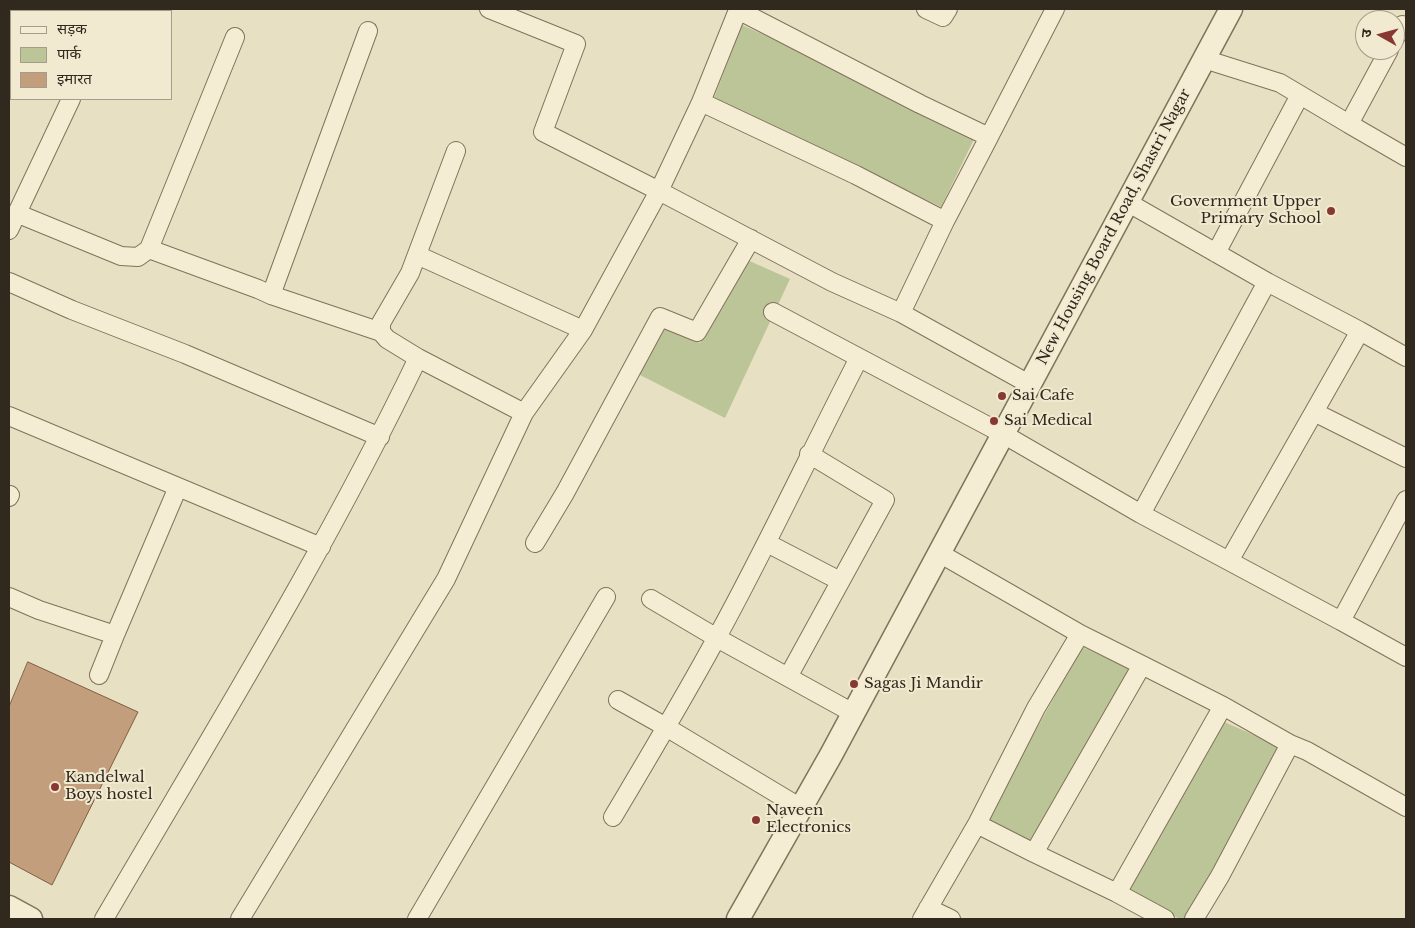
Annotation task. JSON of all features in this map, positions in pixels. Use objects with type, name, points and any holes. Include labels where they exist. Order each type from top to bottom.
[{"type":"street","points":[[489,9],[576,44],[543,132],[832,282],[901,313],[1030,384]]},
{"type":"street","points":[[240,919],[446,579],[524,413],[583,330],[659,191],[701,102],[738,9],[920,104],[989,137]]},
{"type":"street","points":[[926,9],[943,17],[948,9]]},
{"type":"street","points":[[901,313],[945,221],[1055,9]]},
{"type":"street","name":"New Housing Board Road, Shastri Nagar","points":[[738,919],[853,713],[1231,9]]},
{"type":"street","points":[[271,295],[368,31]]},
{"type":"street","points":[[16,213],[122,256],[138,257],[149,249],[235,37]]},
{"type":"street","points":[[1204,58],[1280,83],[1406,157]]},
{"type":"street","points":[[1350,124],[1384,60]]},
{"type":"street","points":[[1216,253],[1300,95]]},
{"type":"street","points":[[9,230],[71,100]]},
{"type":"street","points":[[701,102],[856,175],[945,221]]},
{"type":"street","points":[[380,332],[381,323],[410,273],[456,152]]},
{"type":"street","points":[[1127,202],[1267,282],[1406,357]]},
{"type":"street","points":[[535,543],[565,493],[660,317],[697,332],[751,239]]},
{"type":"street","points":[[149,249],[271,295],[380,332],[387,339],[418,358],[524,413]]},
{"type":"street","points":[[417,255],[583,330]]},
{"type":"street","points":[[9,282],[72,310],[185,354],[380,437]]},
{"type":"street","points":[[1141,514],[1267,282]]},
{"type":"street","points":[[773,312],[1003,434],[1141,514],[1406,657]]},
{"type":"street","points":[[1229,561],[1360,331]]},
{"type":"street","points":[[104,919],[321,548],[380,437],[418,358]]},
{"type":"street","points":[[613,817],[717,638],[767,543],[809,454],[860,358]]},
{"type":"street","points":[[1314,412],[1406,458]]},
{"type":"street","points":[[9,416],[321,548]]},
{"type":"street","points":[[788,677],[884,500],[809,454]]},
{"type":"street","points":[[99,676],[178,487]]},
{"type":"street","points":[[1341,621],[1406,500]]},
{"type":"street","points":[[767,543],[840,581]]},
{"type":"street","points":[[939,553],[1080,634],[1223,706],[1406,807]]},
{"type":"street","points":[[9,597],[39,610],[115,635]]},
{"type":"street","points":[[417,919],[606,597]]},
{"type":"street","points":[[651,599],[717,638],[853,713]]},
{"type":"street","points":[[951,919],[925,914],[977,824],[1036,708],[1080,634]]},
{"type":"street","points":[[1034,853],[1142,665]]},
{"type":"street","points":[[618,700],[801,808]]},
{"type":"street","points":[[1117,892],[1223,706]]},
{"type":"street","points":[[1194,919],[1220,876],[1290,744]]},
{"type":"street","points":[[977,824],[1117,892],[1165,919]]},
{"type":"street","points":[[9,907],[32,919]]},
{"type":"green space","points":[[742,25],[978,131],[941,207],[714,98]]},
{"type":"green space","points":[[745,259],[790,279],[725,418],[638,374],[665,328],[700,343]]},
{"type":"green space","points":[[1082,647],[1131,669],[1031,844],[986,820]]},
{"type":"green space","points":[[1222,721],[1281,747],[1186,919],[1180,919],[1126,891]]},
{"type":"building","name":"Kandelwal Boys hostel","points":[[28,662],[138,712],[52,885],[9,862],[9,707]]},
{"type":"place","name":"Government Upper Primary School","points":[[1331,211]]},
{"type":"place","name":"Sai Cafe","points":[[1002,396]]},
{"type":"place","name":"Sai Medical","points":[[994,421]]},
{"type":"place","name":"Sagas Ji Mandir","points":[[854,684]]},
{"type":"place","name":"Kandelwal Boys hostel","points":[[55,787]]},
{"type":"place","name":"Naveen Electronics","points":[[756,820]]}]
